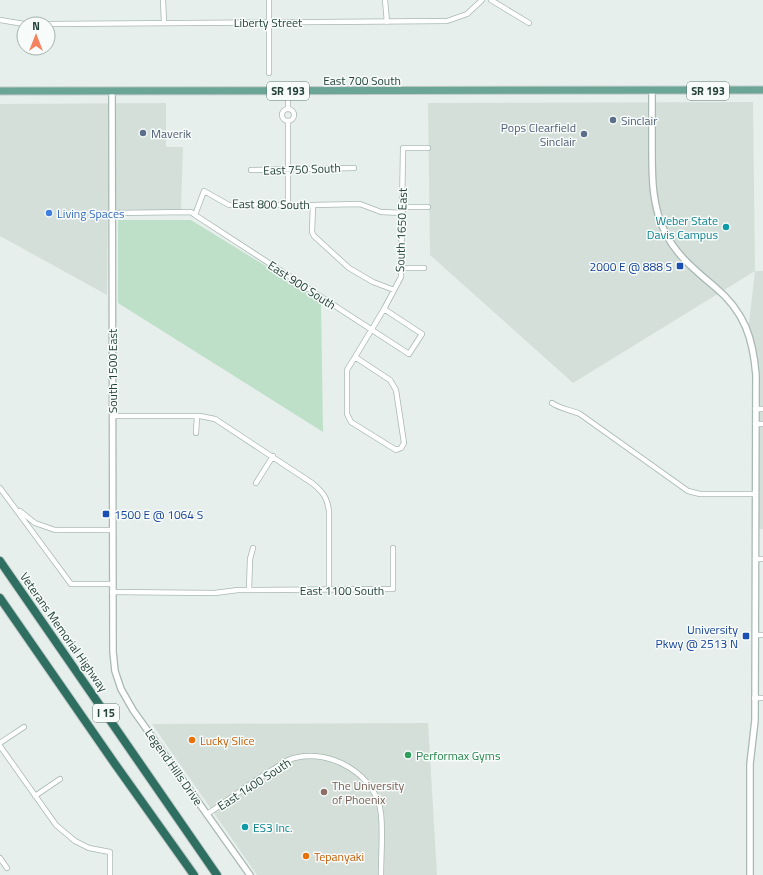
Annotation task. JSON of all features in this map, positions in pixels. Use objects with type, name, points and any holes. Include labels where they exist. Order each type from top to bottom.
[{"type":"highway","name":"Veterans Memorial Highway","points":[[0,560],[217,875]]},
{"type":"highway","name":"I 15","points":[[0,598],[194,875]]},
{"type":"highway","points":[[211,866],[222,875]]},
{"type":"main road","name":"SR 193","points":[[652,91],[763,90]]},
{"type":"main road","name":"East 700 South","points":[[0,91],[652,91]]},
{"type":"street","points":[[163,0],[164,23]]},
{"type":"street","points":[[269,0],[269,73]]},
{"type":"street","points":[[385,0],[387,22]]},
{"type":"street","name":"Liberty Street","points":[[56,24],[448,21],[467,14],[482,0]]},
{"type":"street","points":[[491,0],[529,23]]},
{"type":"street","points":[[0,20],[16,23]]},
{"type":"street","name":"South 1500 East","points":[[112,91],[113,652]]},
{"type":"street","points":[[288,91],[288,110]]},
{"type":"street","points":[[652,91],[653,194],[662,226],[672,245],[692,268],[716,288],[738,313],[748,332],[754,360],[755,720],[750,764],[750,875]]},
{"type":"street","points":[[288,110],[282,115],[284,120],[288,121]]},
{"type":"street","points":[[288,110],[292,111],[294,115],[292,120],[288,121]]},
{"type":"street","points":[[288,121],[288,205]]},
{"type":"street","name":"South 1650 East","points":[[355,357],[390,380],[396,390],[404,443],[401,448],[396,450],[351,422],[347,414],[348,370],[355,357],[384,308],[401,277],[403,148],[428,148]]},
{"type":"street","name":"East 750 South","points":[[251,170],[354,168]]},
{"type":"street","name":"East 800 South","points":[[195,215],[204,191],[229,205],[360,204],[381,212],[428,207]]},
{"type":"street","points":[[313,205],[312,232],[314,236],[349,268],[373,282],[394,290]]},
{"type":"street","points":[[112,212],[191,212],[195,215]]},
{"type":"street","name":"East 900 South","points":[[195,215],[409,354],[422,334],[384,308]]},
{"type":"street","points":[[401,268],[424,268]]},
{"type":"street","points":[[552,403],[560,408],[580,414],[688,491],[700,494],[755,494]]},
{"type":"street","points":[[755,409],[763,409]]},
{"type":"street","points":[[112,416],[197,416],[215,419],[273,456],[322,491],[328,501],[329,511],[329,590]]},
{"type":"street","points":[[196,433],[197,416]]},
{"type":"street","points":[[755,424],[763,424]]},
{"type":"street","points":[[256,483],[273,456]]},
{"type":"street","points":[[0,488],[71,584],[113,584]]},
{"type":"street","points":[[15,508],[35,523],[55,530],[112,530]]},
{"type":"street","points":[[249,590],[250,559],[253,548]]},
{"type":"street","name":"East 1100 South","points":[[112,592],[215,593],[249,590],[393,589],[392,548]]},
{"type":"street","points":[[755,559],[763,559]]},
{"type":"street","points":[[755,635],[763,635]]},
{"type":"street","name":"Legend Hills Drive","points":[[113,652],[115,671],[121,690],[133,710],[250,875]]},
{"type":"street","points":[[754,698],[763,698]]},
{"type":"street","points":[[24,727],[0,745],[56,825],[75,841],[89,848],[110,852],[110,875]]},
{"type":"street","name":"East 1400 South","points":[[207,814],[266,774],[293,758],[310,756],[328,758],[344,764],[358,774],[370,786],[377,800],[381,814],[381,875]]},
{"type":"street","points":[[36,796],[60,779]]},
{"type":"street","points":[[0,858],[7,868]]},
{"type":"shaded area","points":[[753,102],[755,271],[573,383],[430,255],[428,103]]},
{"type":"shaded area","points":[[166,103],[166,147],[183,147],[181,210],[108,210],[107,295],[0,236],[0,104]]},
{"type":"shaded area","points":[[755,271],[763,271],[763,529],[755,529],[756,375],[748,332]]},
{"type":"shaded area","points":[[428,723],[437,875],[257,875],[152,724]]},
{"type":"green space","points":[[118,220],[191,220],[321,300],[323,432],[118,303]]},
{"type":"place","name":"Sinclair","points":[[613,120]]},
{"type":"place","name":"Maverik","points":[[143,133]]},
{"type":"place","name":"Pops Clearfield Sinclair","points":[[584,134]]},
{"type":"place","name":"Living Spaces","points":[[49,213]]},
{"type":"place","name":"Weber State Davis Campus","points":[[726,227]]},
{"type":"place","name":"2000 E @ 888 S","points":[[680,266]]},
{"type":"place","name":"1500 E @ 1064 S","points":[[106,514]]},
{"type":"place","name":"University Pkwy @ 2513 N","points":[[746,636]]},
{"type":"place","name":"Lucky Slice","points":[[192,740]]},
{"type":"place","name":"Performax Gyms","points":[[408,755]]},
{"type":"place","name":"The University of Phoenix","points":[[324,792]]},
{"type":"place","name":"ES3 Inc.","points":[[245,827]]},
{"type":"place","name":"Tepanyaki","points":[[306,856]]}]
